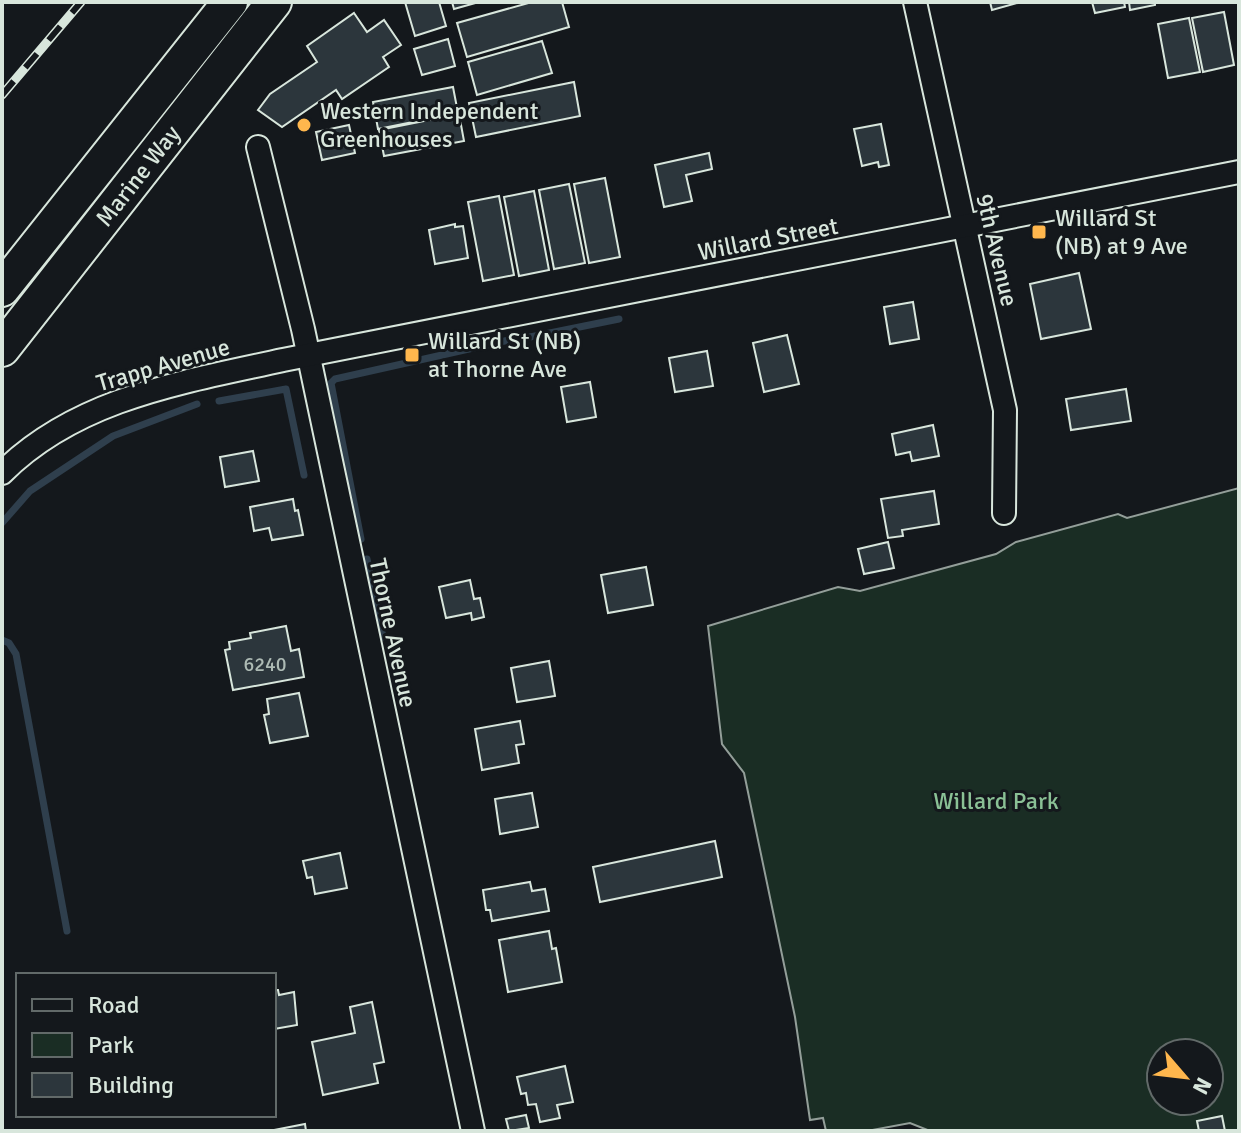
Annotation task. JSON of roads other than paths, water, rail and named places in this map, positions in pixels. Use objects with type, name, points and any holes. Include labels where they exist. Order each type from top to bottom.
[{"type":"main road","name":"Marine Way","points":[[2,289],[230,2]]},
{"type":"main road","name":"Marine Way","points":[[2,349],[274,2]]},
{"type":"street","name":"9th Avenue","points":[[915,2],[1005,410],[1004,513]]},
{"type":"street","name":"Thorne Avenue","points":[[258,147],[308,356],[473,1131]]},
{"type":"street","name":"Willard Street","points":[[308,356],[1239,172]]},
{"type":"street","name":"Trapp Avenue","points":[[2,473],[43,440],[84,415],[158,388],[308,356]]},
{"type":"waterway","points":[[530,337],[619,319]]},
{"type":"waterway","points":[[361,539],[331,383],[335,379],[509,340]]},
{"type":"waterway","points":[[219,401],[286,389],[304,475]]},
{"type":"waterway","points":[[2,523],[30,491],[113,436],[197,404]]},
{"type":"waterway","points":[[367,559],[383,637]]},
{"type":"waterway","points":[[2,640],[9,643],[16,654],[67,931]]},
{"type":"railway","points":[[2,95],[81,2]]},
{"type":"place","name":"Western Independent Greenhouses","points":[[304,125]]},
{"type":"place","name":"Willard St (NB) at 9 Ave","points":[[1039,232]]},
{"type":"place","name":"Willard St (NB) at Thorne Ave","points":[[412,355]]},
{"type":"park label","name":"Willard Park","points":[[996,801]]}]
